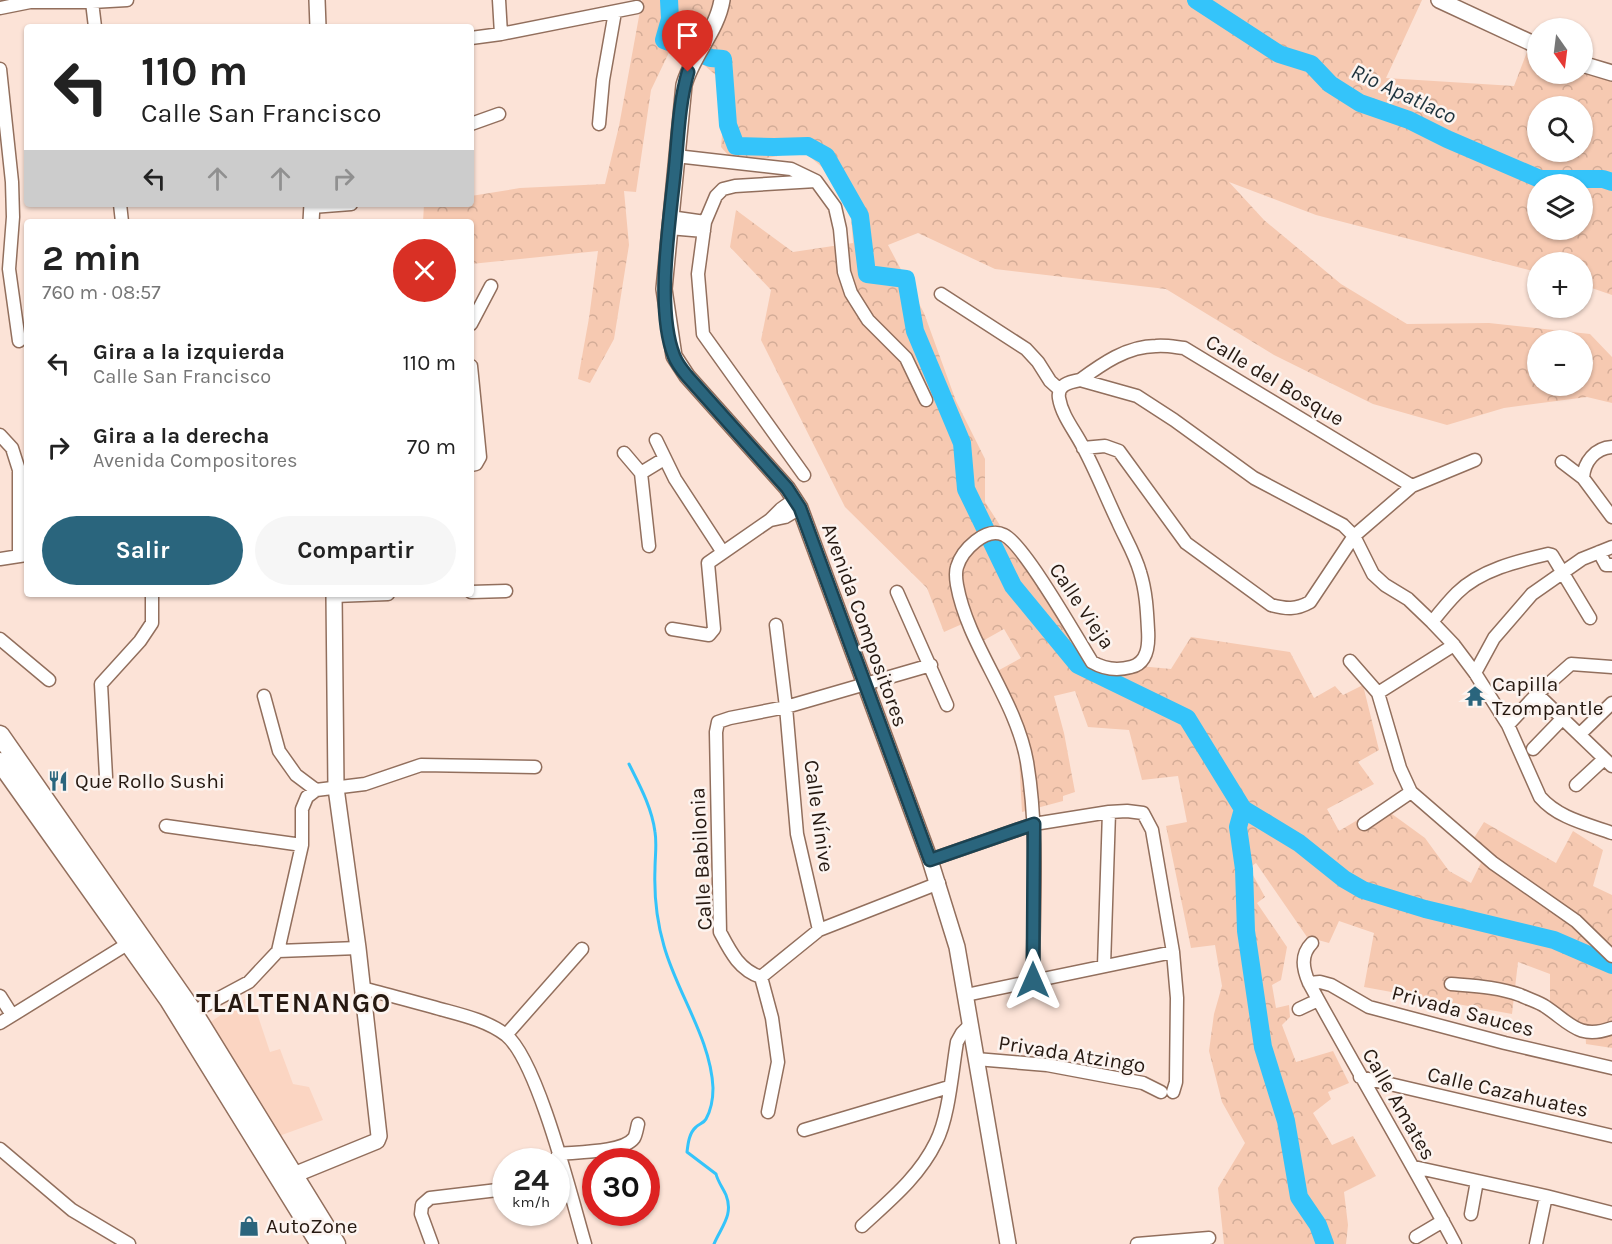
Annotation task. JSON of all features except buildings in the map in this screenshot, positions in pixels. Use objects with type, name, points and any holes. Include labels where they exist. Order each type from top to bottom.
[{"type":"main road","points":[[0,735],[32,794],[129,943],[336,1244]]},
{"type":"main road","points":[[0,762],[32,794],[193,1012],[288,1177],[321,1244]]},
{"type":"street","points":[[0,8],[30,2],[128,0]]},
{"type":"street","points":[[317,0],[318,24]]},
{"type":"street","points":[[499,0],[501,34]]},
{"type":"street","name":"Avenida Compositores","points":[[722,0],[716,20],[688,72],[684,85],[664,289],[674,356],[687,376],[797,504],[939,884],[957,947],[1008,1244]]},
{"type":"street","points":[[1439,0],[1527,41]]},
{"type":"street","points":[[92,2],[95,24]]},
{"type":"street","points":[[474,38],[637,7]]},
{"type":"street","points":[[599,124],[603,80],[615,12]]},
{"type":"street","points":[[1593,67],[1612,73]]},
{"type":"street","points":[[0,69],[9,269],[19,342]]},
{"type":"street","points":[[474,123],[499,114]]},
{"type":"street","points":[[676,156],[791,169],[816,181],[835,207],[840,229],[844,272],[851,293],[868,320],[906,358],[926,399]]},
{"type":"street","points":[[804,475],[702,334],[698,274],[704,227],[717,196],[723,189],[735,186],[816,181]]},
{"type":"street","points":[[312,211],[334,207]]},
{"type":"street","points":[[670,223],[704,227]]},
{"type":"street","points":[[474,318],[491,286]]},
{"type":"street","points":[[941,294],[1026,349],[1050,381],[1060,390],[1066,383],[1080,380],[1137,396],[1254,478],[1340,523],[1354,536],[1373,574],[1385,585],[1408,599],[1454,645],[1508,725],[1540,797],[1562,815],[1612,833]]},
{"type":"street","name":"Calle del Bosque","points":[[1080,380],[1102,364],[1132,350],[1155,345],[1184,348],[1412,486]]},
{"type":"street","name":"Calle Vieja","points":[[1033,980],[1034,824],[1027,763],[1017,723],[968,619],[957,587],[956,570],[961,557],[978,540],[994,532],[1010,538],[1025,555],[1092,662],[1104,668],[1117,670],[1140,663],[1148,651],[1149,643],[1147,606],[1140,571],[1083,447],[1063,411],[1059,396],[1060,390]]},
{"type":"street","points":[[474,396],[480,457],[474,464]]},
{"type":"street","points":[[0,435],[12,448],[18,460],[23,556],[0,559]]},
{"type":"street","points":[[656,440],[675,479],[723,551]]},
{"type":"street","points":[[1083,447],[1105,446],[1119,451],[1186,543],[1271,605],[1285,608],[1299,608],[1310,602],[1354,536],[1412,486],[1475,460]]},
{"type":"street","points":[[1583,478],[1584,469],[1592,455],[1607,447],[1612,447]]},
{"type":"street","points":[[624,453],[641,473],[649,546]]},
{"type":"street","points":[[641,473],[664,459]]},
{"type":"street","points":[[1562,462],[1583,478],[1612,517]]},
{"type":"street","points":[[672,629],[709,635],[714,629],[708,563],[770,520],[781,509],[797,504]]},
{"type":"street","points":[[1475,674],[1494,638],[1532,594],[1582,559],[1612,547]]},
{"type":"street","points":[[1599,552],[1606,565],[1612,565]]},
{"type":"street","points":[[1432,622],[1457,593],[1473,581],[1512,563],[1550,554],[1590,618]]},
{"type":"street","points":[[474,592],[506,591]]},
{"type":"street","points":[[897,592],[947,705]]},
{"type":"street","points":[[106,777],[101,684],[140,641],[152,623],[152,597]]},
{"type":"street","points":[[288,1177],[377,1141],[379,1136],[358,948],[336,788],[334,597]]},
{"type":"street","name":"Calle Nínive","points":[[776,625],[797,834],[819,930]]},
{"type":"street","points":[[0,639],[49,680]]},
{"type":"street","points":[[1378,693],[1454,645]]},
{"type":"street","points":[[1350,661],[1378,693],[1400,768],[1411,792],[1493,863],[1576,921],[1612,956]]},
{"type":"street","points":[[1508,725],[1537,694],[1571,664],[1612,667]]},
{"type":"street","points":[[786,707],[931,665]]},
{"type":"street","points":[[1537,694],[1608,763],[1576,785]]},
{"type":"street","points":[[264,696],[279,751],[296,775],[316,790]]},
{"type":"street","points":[[1580,734],[1612,703]]},
{"type":"street","name":"Calle Babilonia","points":[[761,977],[751,974],[735,960],[720,932],[716,732],[718,722],[786,707]]},
{"type":"street","points":[[1533,749],[1563,718]]},
{"type":"street","points":[[193,1012],[249,982],[278,951],[302,845],[302,809],[307,797],[316,790],[365,784],[421,765],[535,766]]},
{"type":"street","points":[[1364,824],[1411,792]]},
{"type":"street","points":[[1104,966],[1109,812]]},
{"type":"street","points":[[930,860],[1034,824],[1109,812],[1143,813],[1149,820],[1152,830],[1173,952],[966,995]]},
{"type":"street","points":[[166,826],[302,845]]},
{"type":"street","points":[[768,1112],[778,1062],[772,1018],[761,977],[819,930],[939,884]]},
{"type":"street","points":[[0,1023],[129,943]]},
{"type":"street","name":"Calle Amates","points":[[1312,943],[1306,949],[1303,961],[1304,973],[1455,1244]]},
{"type":"street","points":[[278,951],[358,948]]},
{"type":"street","points":[[506,1035],[582,949]]},
{"type":"street","name":"Privada Atzingo","points":[[976,1059],[1047,1065],[1143,1083],[1167,1092],[1176,1082],[1177,998],[1173,952]]},
{"type":"street","name":"Privada Sauces","points":[[1309,983],[1320,982],[1331,985],[1370,1006],[1505,1043],[1612,1068]]},
{"type":"street","points":[[1451,984],[1486,987],[1518,994],[1545,1006],[1561,1020],[1590,1033],[1612,1028]]},
{"type":"street","points":[[362,988],[475,1019],[506,1035],[519,1051],[533,1080],[556,1148]]},
{"type":"street","points":[[0,996],[12,1015]]},
{"type":"street","points":[[1299,1009],[1318,1000]]},
{"type":"street","points":[[862,1226],[905,1187],[936,1142],[944,1117],[957,1042],[962,1032],[970,1025]]},
{"type":"street","name":"Calle Cazahuates","points":[[1360,1077],[1612,1136]]},
{"type":"street","points":[[804,1130],[950,1087]]},
{"type":"street","points":[[570,1153],[625,1145],[633,1139],[638,1124]]},
{"type":"street","points":[[0,1149],[72,1210],[129,1244]]},
{"type":"street","points":[[1414,1167],[1612,1213]]},
{"type":"street","points":[[1471,1214],[1476,1181]]},
{"type":"street","points":[[432,1244],[421,1214],[422,1205],[430,1198],[492,1191]]},
{"type":"street","points":[[1536,1244],[1546,1196]]},
{"type":"street","points":[[570,1205],[585,1244]]},
{"type":"street","points":[[1416,1237],[1443,1221]]},
{"type":"street","points":[[1145,1244],[1209,1238]]},
{"type":"shaded area","points":[[245,999],[257,1013],[270,1052],[280,1049],[293,1084],[309,1087],[323,1120],[279,1136],[209,1023]]},
{"type":"green space","points":[[642,0],[1422,0],[1386,78],[1514,86],[1527,52],[1527,84],[1593,84],[1593,72],[1612,77],[1612,295],[1593,288],[1593,252],[1527,252],[1527,269],[1316,215],[1229,182],[1264,220],[1341,284],[1407,324],[1489,323],[1553,330],[1527,330],[1527,396],[1593,396],[1593,337],[1612,357],[1612,403],[1587,397],[1504,408],[1447,425],[1373,404],[1274,355],[1166,289],[995,269],[918,233],[888,245],[924,313],[956,401],[985,459],[985,502],[1087,661],[1171,669],[1191,637],[1290,652],[1314,698],[1335,686],[1343,695],[1363,685],[1379,750],[1358,762],[1374,784],[1327,809],[1339,831],[1381,806],[1425,838],[1449,871],[1471,883],[1481,863],[1467,849],[1484,822],[1556,863],[1573,831],[1603,850],[1593,886],[1612,895],[1612,1048],[1586,1044],[1585,1027],[1550,1001],[1550,974],[1518,962],[1512,1014],[1364,987],[1374,933],[1339,921],[1329,943],[1307,937],[1256,863],[1249,868],[1265,897],[1257,903],[1287,947],[1281,980],[1272,985],[1276,1008],[1289,1005],[1290,1017],[1282,1025],[1296,1062],[1333,1051],[1349,1083],[1328,1092],[1331,1099],[1313,1113],[1332,1145],[1353,1136],[1376,1176],[1344,1192],[1348,1225],[1346,1244],[1224,1244],[1218,1188],[1245,1143],[1222,1102],[1209,1051],[1214,1014],[1222,986],[1215,945],[1191,948],[1166,826],[1187,822],[1178,776],[1142,780],[1129,730],[1088,727],[1075,691],[1054,696],[1064,733],[1075,792],[1063,796],[1063,801],[1022,812],[1018,740],[990,675],[1021,658],[1004,629],[979,643],[969,621],[944,632],[927,588],[845,507],[761,340],[771,290],[730,247],[736,210],[793,252],[853,243],[849,190],[803,151],[736,164],[721,147],[726,84],[675,40],[651,90],[636,192],[624,191],[629,245],[614,339],[590,383],[578,379],[598,251],[474,264],[474,219],[423,219],[424,207],[474,207],[474,196],[520,188],[605,184],[619,126]]},
{"type":"waterway","points":[[669,0],[670,19],[664,40],[711,58],[723,59],[728,125],[736,146],[808,146],[826,156],[860,216],[867,274],[906,279],[915,331],[962,443],[966,489],[1013,586],[1078,665],[1187,718],[1243,809]]},
{"type":"waterway","name":"Rio Apatlaco","points":[[1196,0],[1279,54],[1311,64],[1330,84],[1360,103],[1409,120],[1540,179],[1603,179],[1612,182]]},
{"type":"waterway","points":[[629,764],[645,797],[653,823],[656,841],[656,898],[664,946],[700,1034],[711,1070],[713,1088],[708,1115],[692,1132],[687,1152],[716,1174],[726,1195],[728,1215],[714,1244]]},
{"type":"waterway","points":[[1325,1244],[1318,1225],[1299,1197],[1286,1121],[1263,1047],[1246,931],[1244,869],[1238,827],[1243,809],[1299,843],[1344,879],[1363,890],[1425,909],[1554,940],[1612,965]]},
{"type":"place","name":"Capilla Tzompantle","points":[[1475,696]]},
{"type":"place","name":"Que Rollo Sushi","points":[[58,781]]},
{"type":"place","name":"AutoZone","points":[[249,1226]]},
{"type":"district","name":"TLALTENANGO","points":[[294,1003]]},
{"type":"route","points":[[688,72],[684,85],[676,156],[664,289],[674,356],[687,376],[787,488],[800,508],[930,860],[1034,824],[1033,980]]}]
